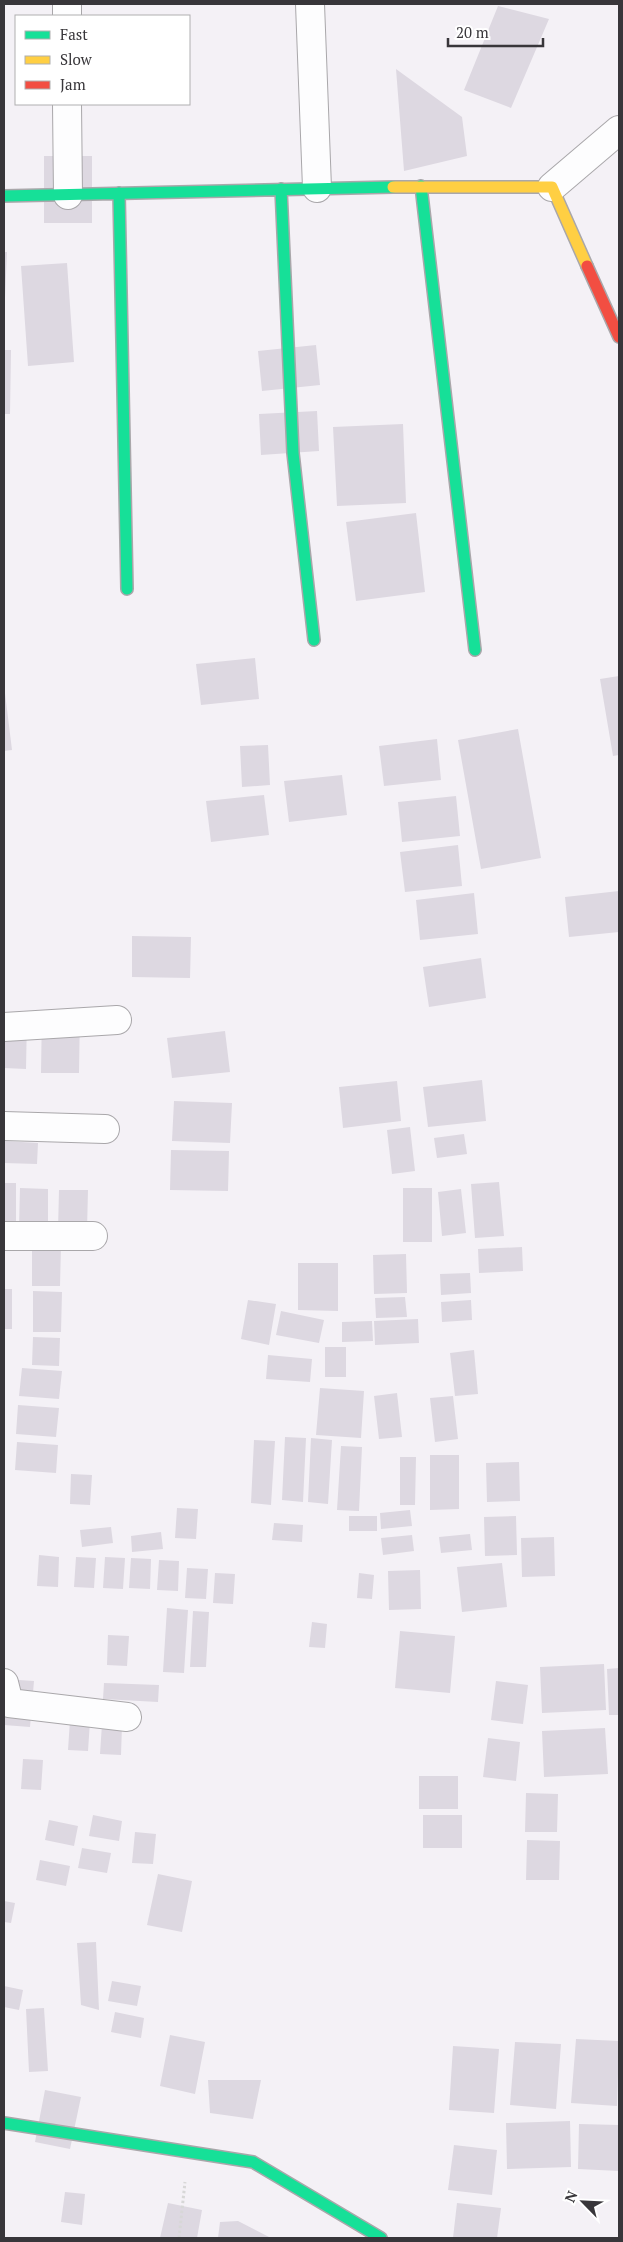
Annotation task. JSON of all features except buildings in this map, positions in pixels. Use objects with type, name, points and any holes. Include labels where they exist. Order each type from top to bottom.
[{"type":"street","points":[[310,4],[317,188]]},
{"type":"street","points":[[67,105],[68,195]]},
{"type":"street","points":[[4,196],[421,186],[552,187],[619,130]]},
{"type":"street","points":[[421,186],[475,650]]},
{"type":"street","points":[[552,187],[619,337]]},
{"type":"street","points":[[281,189],[293,453],[314,640]]},
{"type":"street","points":[[120,193],[127,589]]},
{"type":"street","points":[[4,1027],[117,1020]]},
{"type":"street","points":[[4,1126],[105,1129]]},
{"type":"street","points":[[4,1236],[93,1236]]},
{"type":"street","points":[[4,1683],[9,1703],[127,1717]]},
{"type":"street","points":[[4,2123],[253,2162],[381,2238]]},
{"type":"path","points":[[179,2238],[188,2152]]},
{"type":"traffic: fast","points":[[421,186],[475,650]]},
{"type":"traffic: fast","points":[[4,196],[393,187]]},
{"type":"traffic: fast","points":[[281,189],[293,453],[314,640]]},
{"type":"traffic: fast","points":[[119,193],[127,589]]},
{"type":"traffic: fast","points":[[4,2123],[253,2162],[381,2238]]},
{"type":"traffic: slow","points":[[393,187],[552,187],[587,266]]},
{"type":"traffic: jam","points":[[587,266],[619,337]]}]
